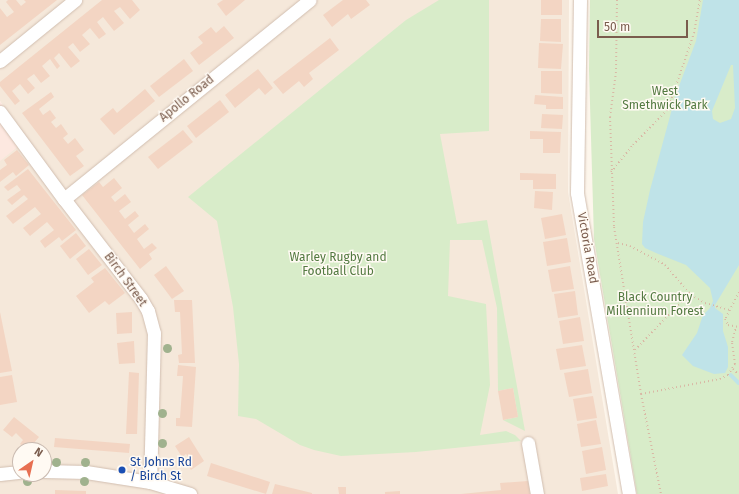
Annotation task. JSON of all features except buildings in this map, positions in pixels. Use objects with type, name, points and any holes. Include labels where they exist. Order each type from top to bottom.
[{"type":"street","points":[[0,61],[75,0]]},
{"type":"street","name":"Apollo Road","points":[[64,199],[310,0]]},
{"type":"street","name":"Victoria Road","points":[[580,0],[577,193],[629,494]]},
{"type":"street","name":"Birch Street","points":[[0,112],[148,311],[154,333],[150,482]]},
{"type":"street","points":[[528,443],[537,494]]},
{"type":"street","points":[[52,471],[86,472],[150,482],[190,494]]},
{"type":"street","points":[[0,474],[12,473]]},
{"type":"path","points":[[617,0],[616,72],[610,117],[614,227],[618,243],[641,394],[661,494]]},
{"type":"path","points":[[612,172],[633,145],[668,109],[694,33],[700,0]]},
{"type":"path","points":[[618,243],[630,246],[666,265],[691,295],[705,303],[729,310]]},
{"type":"path","points":[[641,394],[720,379],[733,369],[735,364],[732,342],[738,327],[728,325],[725,319],[739,292]]},
{"type":"path","points":[[635,350],[673,310],[691,295]]},
{"type":"path","points":[[733,369],[739,375]]},
{"type":"shaded area","points":[[0,0],[569,0],[568,192],[618,494],[0,494],[0,160],[26,140],[0,101],[0,69],[6,64],[0,57]]},
{"type":"shaded area","points":[[0,101],[26,140],[0,161]]},
{"type":"green space","name":"Warley Rugby and Football Club","points":[[439,0],[489,0],[489,131],[440,134],[457,224],[487,220],[525,431],[503,420],[518,417],[513,388],[498,391],[497,308],[482,240],[450,240],[448,296],[486,304],[490,385],[480,435],[506,431],[515,435],[521,441],[416,452],[341,456],[314,450],[300,445],[256,419],[238,416],[239,364],[233,307],[217,221],[188,197],[406,20]]},
{"type":"green space","name":"West Smethwick Park","points":[[590,0],[739,0],[739,494],[637,494],[594,239],[589,70]]},
{"type":"water","points":[[703,0],[739,0],[739,265],[715,305],[715,308],[723,314],[723,331],[728,347],[728,367],[725,373],[714,374],[693,366],[682,355],[697,333],[703,315],[710,308],[713,301],[710,288],[686,265],[645,248],[642,244],[643,222],[650,190],[676,94],[696,41]],"holes":[[[731,65],[733,65],[735,108],[731,119],[720,123],[713,119],[712,111]]]},
{"type":"waterway","points":[[731,375],[739,383]]},
{"type":"place","name":"St Johns Rd / Birch St","points":[[122,470]]},
{"type":"park label","name":"Black Country Millennium Forest","points":[[655,305]]}]
